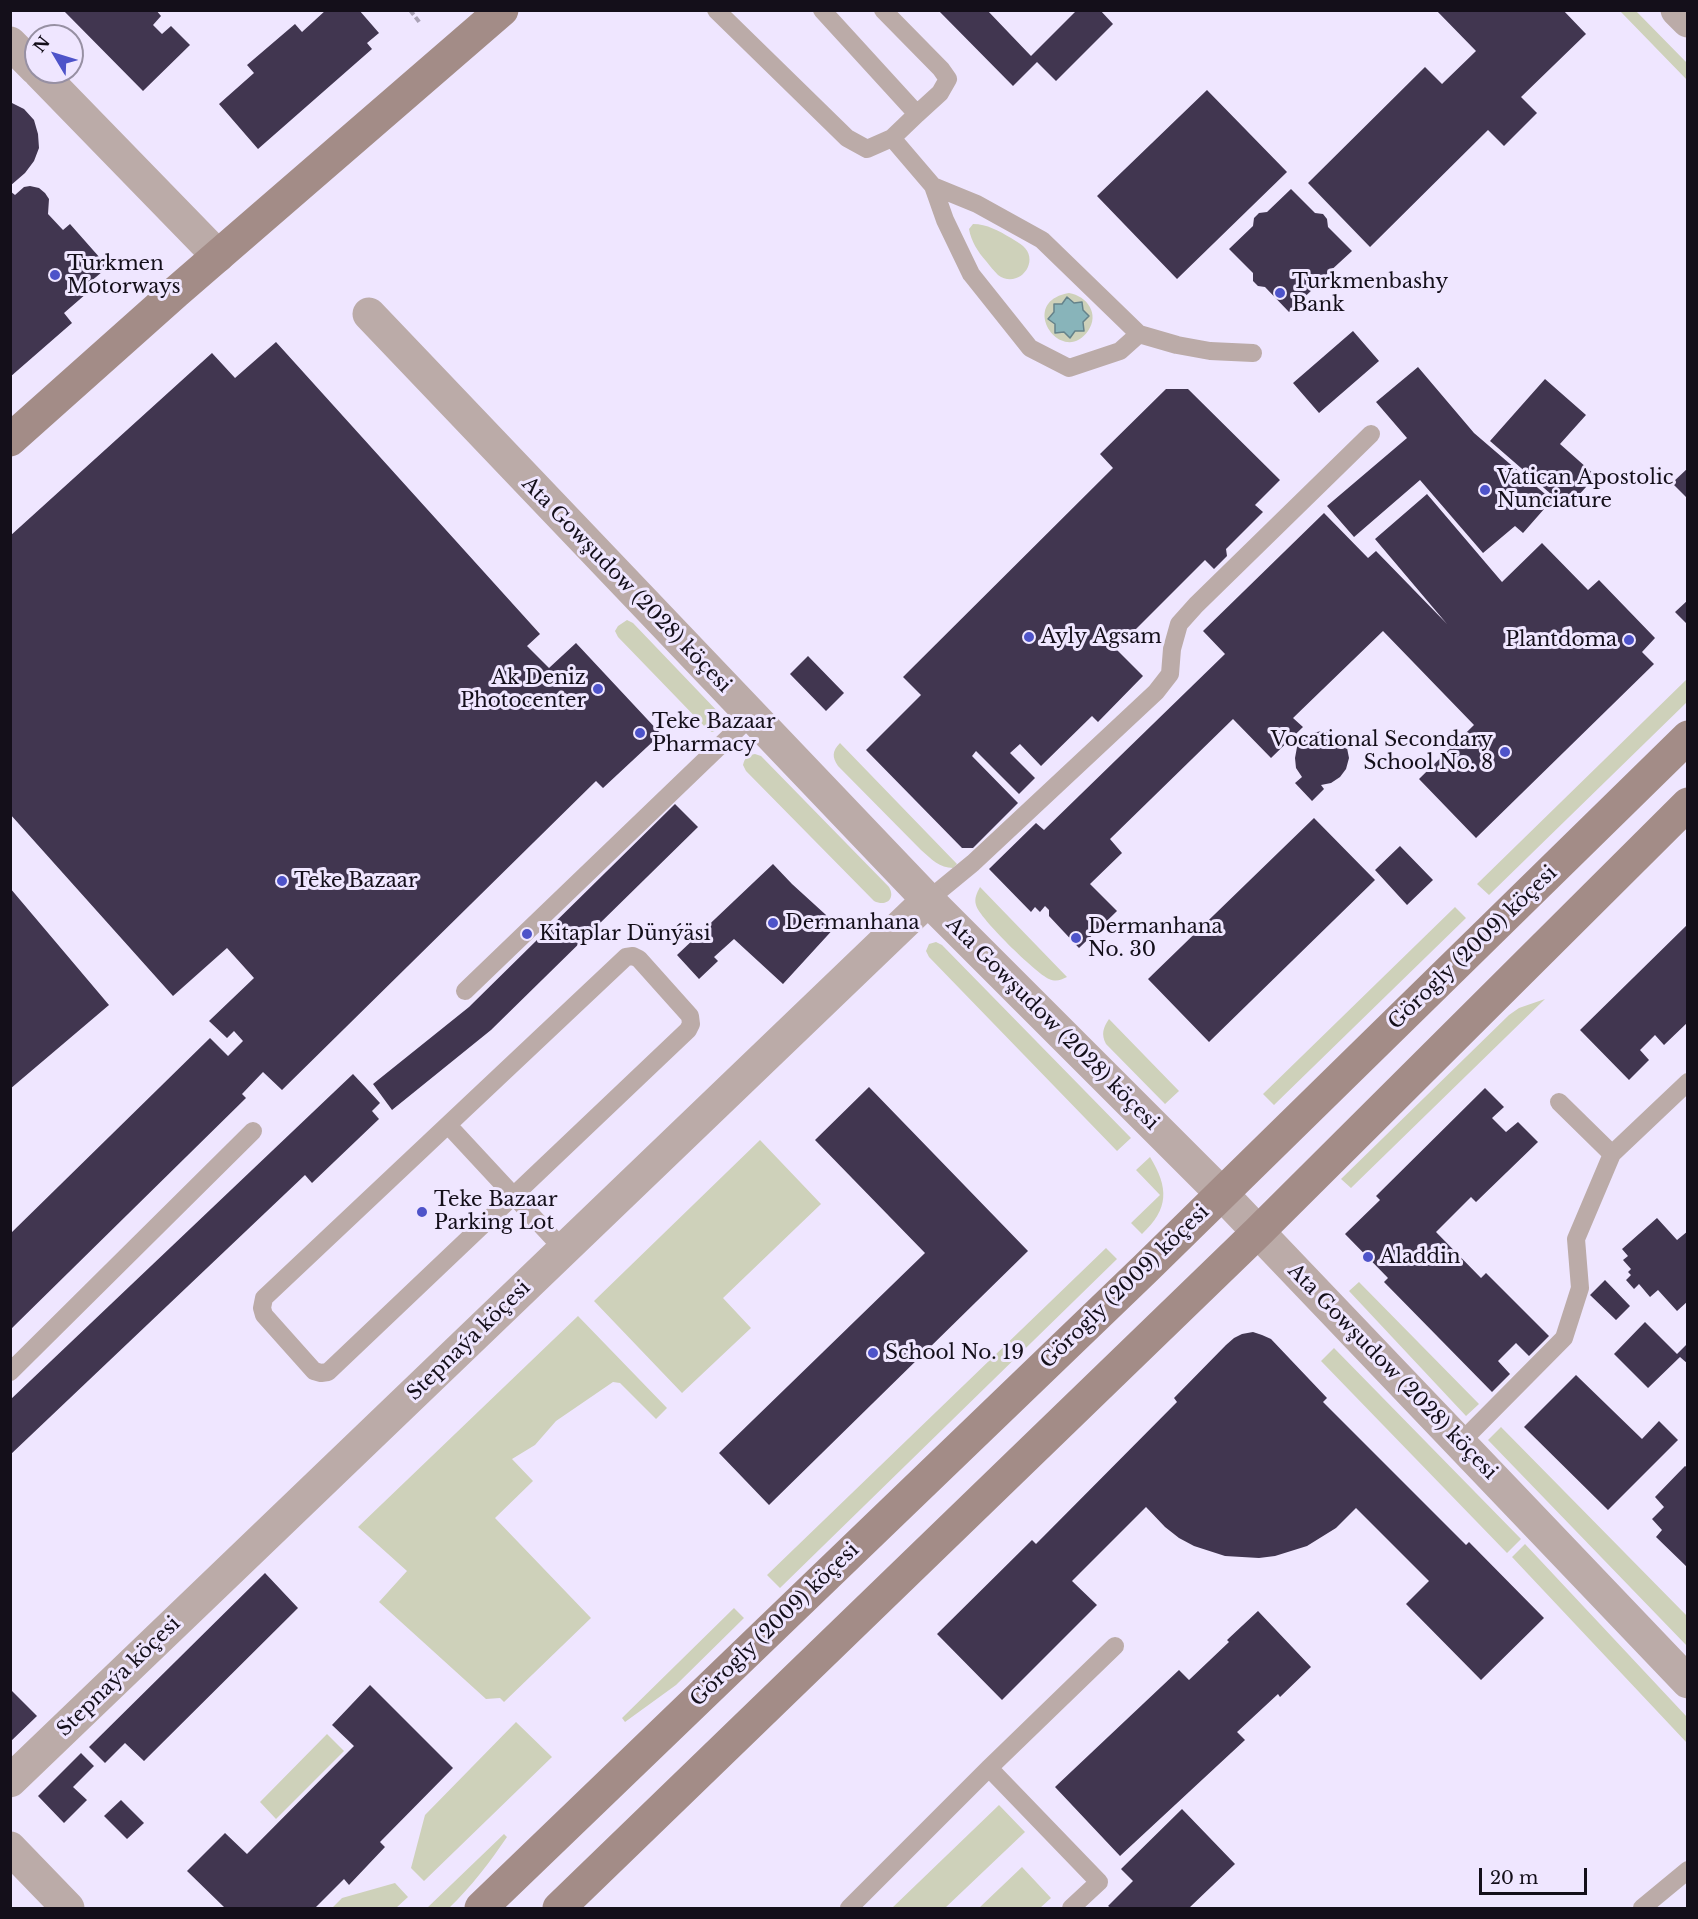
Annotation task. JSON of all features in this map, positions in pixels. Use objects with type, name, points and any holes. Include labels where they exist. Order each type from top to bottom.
[{"type":"main road","points":[[10,440],[176,292],[502,10]]},
{"type":"main road","name":"Görogly (2009) köçesi","points":[[481,1908],[1222,1194],[1688,737]]},
{"type":"main road","points":[[559,1908],[1258,1232],[1688,804]]},
{"type":"street","points":[[1677,10],[1688,21]]},
{"type":"street","points":[[10,43],[24,58]]},
{"type":"street","points":[[50,84],[218,256]]},
{"type":"street","name":"Ata Gowşudow (2028) köçesi","points":[[369,314],[928,900],[1222,1194],[1688,1682]]},
{"type":"street","name":"Stepnaýa köçesi","points":[[10,1781],[928,900]]},
{"type":"street","points":[[10,1848],[68,1908]]},
{"type":"lane","points":[[716,10],[847,138],[867,149],[892,138],[940,93],[948,79],[883,10]]},
{"type":"lane","points":[[822,10],[917,114]]},
{"type":"lane","points":[[892,138],[933,186],[945,220],[971,274],[1030,348],[1069,368],[1120,351],[1139,334]]},
{"type":"lane","points":[[933,186],[977,204],[1042,240],[1139,334],[1177,345],[1210,351],[1253,353]]},
{"type":"lane","points":[[928,900],[973,863],[1156,692],[1170,674],[1172,649],[1179,624],[1371,434]]},
{"type":"lane","points":[[465,992],[751,716]]},
{"type":"lane","points":[[626,957],[639,958],[690,1017],[691,1024],[688,1030],[328,1372],[314,1371],[264,1315],[262,1308],[264,1298],[448,1125],[626,957]]},
{"type":"lane","points":[[1460,1443],[1564,1338],[1580,1288],[1576,1239],[1612,1154],[1688,1082]]},
{"type":"lane","points":[[1559,1102],[1612,1154]]},
{"type":"lane","points":[[448,1125],[564,1250]]},
{"type":"lane","points":[[10,1372],[253,1131]]},
{"type":"lane","points":[[849,1908],[1115,1646]]},
{"type":"lane","points":[[989,1768],[1099,1882],[1071,1908]]},
{"type":"lane","points":[[1642,1908],[1688,1870]]},
{"type":"path","points":[[410,10],[420,23]]},
{"type":"shaded area","points":[[1620,11],[1636,11],[1687,63],[1687,80]]},
{"type":"shaded area","points":[[973,224],[993,228],[1023,246],[1030,259],[1025,272],[1013,279],[1006,279],[998,275],[973,242],[969,229]]},
{"type":"shaded area","points":[[1069,293],[1086,302],[1093,318],[1088,331],[1078,340],[1067,342],[1057,338],[1049,329],[1045,319],[1046,308],[1054,299]]},
{"type":"shaded area","points":[[1067,297],[1074,303],[1082,302],[1083,310],[1089,316],[1083,322],[1084,331],[1075,331],[1070,338],[1064,332],[1055,333],[1055,324],[1048,319],[1054,312],[1054,304],[1062,304]]},
{"type":"shaded area","points":[[627,620],[633,623],[721,715],[724,720],[717,730],[712,732],[707,729],[618,637],[615,631]]},
{"type":"shaded area","points":[[1687,679],[1687,702],[1489,895],[1477,884]]},
{"type":"shaded area","points":[[840,743],[957,864],[953,868],[940,865],[932,860],[838,766],[834,754]]},
{"type":"shaded area","points":[[755,754],[761,756],[889,887],[891,895],[889,901],[878,903],[874,901],[746,771],[743,765],[745,760]]},
{"type":"shaded area","points":[[980,887],[1067,977],[1054,980],[1042,975],[997,933],[979,912],[976,905]]},
{"type":"shaded area","points":[[1455,907],[1466,918],[1274,1105],[1263,1094]]},
{"type":"shaded area","points":[[936,942],[942,945],[1131,1138],[1117,1151],[929,957],[926,951],[929,944]]},
{"type":"shaded area","points":[[1545,999],[1351,1188],[1341,1179],[1509,1015],[1519,1008]]},
{"type":"shaded area","points":[[1109,1019],[1179,1091],[1165,1104],[1106,1044],[1103,1031]]},
{"type":"shaded area","points":[[760,1140],[821,1204],[723,1298],[751,1328],[682,1393],[594,1301]]},
{"type":"shaded area","points":[[1150,1157],[1161,1179],[1163,1198],[1157,1216],[1142,1234],[1131,1223],[1160,1195],[1136,1170]]},
{"type":"shaded area","points":[[1106,1248],[1117,1259],[780,1588],[767,1575]]},
{"type":"shaded area","points":[[1359,1282],[1479,1404],[1466,1416],[1349,1291]]},
{"type":"shaded area","points":[[578,1316],[667,1408],[656,1419],[620,1383],[613,1382],[556,1421],[535,1445],[512,1459],[533,1481],[495,1518],[591,1618],[504,1702],[500,1698],[486,1699],[379,1602],[407,1571],[358,1527]]},
{"type":"shaded area","points":[[1334,1348],[1521,1539],[1507,1553],[1321,1361]]},
{"type":"shaded area","points":[[1501,1427],[1687,1616],[1687,1646],[1488,1440]]},
{"type":"shaded area","points":[[1525,1544],[1687,1717],[1687,1743],[1512,1557]]},
{"type":"shaded area","points":[[734,1608],[744,1618],[676,1685],[625,1722],[622,1718]]},
{"type":"shaded area","points":[[516,1722],[552,1757],[424,1881],[411,1868],[425,1815]]},
{"type":"shaded area","points":[[327,1734],[344,1751],[276,1819],[260,1802]]},
{"type":"shaded area","points":[[999,1805],[1025,1832],[945,1908],[892,1908]]},
{"type":"shaded area","points":[[504,1834],[507,1837],[494,1856],[449,1908],[427,1908]]},
{"type":"shaded area","points":[[1022,1867],[1051,1898],[1040,1908],[979,1908]]},
{"type":"shaded area","points":[[395,1883],[408,1897],[396,1908],[332,1908],[342,1898]]},
{"type":"building","points":[[63,10],[156,10],[161,16],[153,25],[162,34],[171,26],[190,45],[143,91],[84,31],[84,24],[77,24]]},
{"type":"building","points":[[326,10],[359,10],[379,33],[367,43],[372,49],[258,149],[219,104],[254,73],[247,65],[295,24],[302,32]]},
{"type":"building","points":[[938,10],[987,10],[1031,56],[1077,10],[1100,10],[1113,24],[1056,81],[1037,62],[1013,86]]},
{"type":"building","points":[[1436,10],[1563,10],[1586,34],[1521,97],[1537,113],[1504,146],[1488,130],[1370,247],[1308,183],[1425,67],[1442,84],[1476,51]]},
{"type":"building","points":[[1207,90],[1287,172],[1177,279],[1097,196]]},
{"type":"building","points":[[10,102],[24,109],[34,120],[39,148],[34,161],[25,173],[10,186]]},
{"type":"building","name":"Turkmen Motorways","points":[[24,187],[39,188],[45,193],[49,199],[48,214],[63,230],[70,224],[108,267],[90,282],[94,287],[64,313],[72,323],[10,377],[10,191],[15,195]]},
{"type":"building","points":[[1291,189],[1315,213],[1323,214],[1327,219],[1328,227],[1352,251],[1327,274],[1327,282],[1321,287],[1314,288],[1289,312],[1265,287],[1258,286],[1253,281],[1253,273],[1229,249],[1253,226],[1254,218],[1259,213],[1267,212]]},
{"type":"building","points":[[1353,331],[1379,361],[1319,413],[1293,383]]},
{"type":"building","name":"Teke Bazaar","points":[[276,342],[540,634],[527,646],[549,668],[576,643],[661,734],[603,788],[596,781],[282,1090],[263,1072],[242,1094],[246,1098],[10,1330],[10,1234],[210,1038],[228,1056],[243,1041],[234,1031],[227,1038],[209,1021],[254,978],[227,948],[173,996],[10,814],[10,536],[212,353],[235,378]]},
{"type":"building","points":[[1418,367],[1474,433],[1552,500],[1523,533],[1515,526],[1483,553],[1420,480],[1354,537],[1327,506],[1407,438],[1376,402]]},
{"type":"building","points":[[1545,379],[1586,415],[1560,444],[1596,476],[1567,508],[1490,441]]},
{"type":"building","points":[[1166,389],[1188,389],[1280,480],[1255,505],[1263,512],[1226,549],[1227,556],[1214,569],[1205,560],[1116,649],[1143,676],[1098,722],[1092,716],[1041,766],[1020,744],[1010,753],[1035,778],[1019,794],[976,751],[972,756],[1018,803],[973,848],[962,848],[866,750],[921,695],[903,677],[1113,468],[1100,454]]},
{"type":"building","points":[[1688,468],[1688,499],[1672,483]]},
{"type":"building","points":[[1427,494],[1502,582],[1542,543],[1588,590],[1599,580],[1655,638],[1642,652],[1654,664],[1476,838],[1419,779],[1474,725],[1383,631],[1293,718],[1303,727],[1271,758],[1233,719],[1110,839],[1122,853],[1090,884],[1117,911],[1079,948],[1049,916],[1049,910],[1045,906],[1040,912],[1035,907],[1031,912],[989,869],[1036,823],[1044,830],[1225,654],[1203,631],[1324,513],[1368,558],[1376,551],[1447,624],[1375,539]]},
{"type":"building","points":[[1688,600],[1688,625],[1675,612]]},
{"type":"building","points":[[808,656],[844,693],[826,711],[790,674]]},
{"type":"building","points":[[1322,731],[1332,733],[1341,739],[1347,748],[1349,758],[1346,769],[1340,777],[1331,783],[1321,785],[1324,789],[1312,801],[1295,783],[1302,777],[1296,768],[1295,758],[1297,747],[1303,739],[1312,733]]},
{"type":"building","points":[[675,804],[698,827],[491,1030],[392,1110],[373,1084],[469,1007]]},
{"type":"building","points":[[1314,818],[1375,880],[1209,1042],[1148,979]]},
{"type":"building","points":[[1400,846],[1433,880],[1407,905],[1375,870]]},
{"type":"building","points":[[773,864],[837,925],[783,984],[734,939],[714,957],[718,961],[699,979],[677,955]]},
{"type":"building","points":[[10,888],[109,1005],[10,1089]]},
{"type":"building","points":[[1688,924],[1688,1022],[1664,1045],[1655,1035],[1640,1050],[1649,1060],[1629,1080],[1580,1030]]},
{"type":"building","points":[[353,1074],[380,1103],[372,1111],[379,1119],[312,1183],[305,1175],[10,1455],[10,1400]]},
{"type":"building","name":"School No. 19","points":[[869,1087],[1028,1251],[769,1505],[719,1453],[925,1253],[815,1140]]},
{"type":"building","points":[[1485,1088],[1504,1107],[1492,1118],[1506,1132],[1518,1122],[1538,1142],[1476,1202],[1471,1197],[1436,1232],[1481,1278],[1486,1273],[1549,1336],[1529,1356],[1516,1343],[1498,1361],[1510,1374],[1492,1392],[1384,1282],[1388,1278],[1345,1234],[1380,1200],[1376,1196]]},
{"type":"building","points":[[1657,1218],[1677,1240],[1688,1231],[1688,1301],[1677,1311],[1658,1290],[1650,1297],[1639,1284],[1634,1289],[1626,1280],[1631,1275],[1628,1272],[1631,1269],[1623,1260],[1628,1256],[1622,1249]]},
{"type":"building","points":[[1605,1280],[1630,1306],[1616,1320],[1590,1295]]},
{"type":"building","points":[[1645,1322],[1677,1354],[1688,1343],[1688,1364],[1680,1357],[1648,1388],[1614,1354]]},
{"type":"building","points":[[1253,1332],[1271,1339],[1327,1398],[1323,1402],[1466,1545],[1469,1542],[1544,1618],[1481,1680],[1406,1604],[1429,1581],[1356,1508],[1336,1528],[1307,1546],[1275,1556],[1259,1558],[1225,1556],[1194,1546],[1165,1527],[1146,1507],[1072,1581],[1097,1605],[1002,1700],[937,1634],[1032,1540],[1036,1544],[1177,1402],[1174,1398],[1226,1345],[1242,1334]]},
{"type":"building","points":[[1576,1375],[1642,1439],[1659,1421],[1678,1440],[1608,1510],[1524,1427]]},
{"type":"building","points":[[1685,1466],[1688,1468],[1688,1568],[1656,1537],[1662,1530],[1652,1519],[1664,1507],[1655,1497]]},
{"type":"building","points":[[265,1573],[298,1608],[144,1761],[125,1743],[105,1763],[89,1747]]},
{"type":"building","points":[[1258,1611],[1311,1667],[1280,1697],[1278,1694],[1237,1732],[1245,1740],[1120,1856],[1055,1787],[1179,1670],[1189,1680]]},
{"type":"building","points":[[370,1685],[453,1768],[380,1842],[385,1847],[349,1885],[344,1879],[315,1908],[225,1908],[187,1871],[225,1833],[247,1854],[354,1746],[332,1725]]},
{"type":"building","points":[[10,1689],[37,1716],[10,1742]]},
{"type":"building","points":[[81,1753],[94,1766],[73,1787],[87,1800],[64,1823],[38,1796]]},
{"type":"building","points":[[121,1800],[144,1823],[127,1839],[104,1816]]},
{"type":"building","points":[[1182,1809],[1235,1864],[1189,1908],[1111,1908],[1108,1906],[1133,1881],[1121,1869]]},
{"type":"place","name":"Turkmen Motorways","points":[[55,275]]},
{"type":"place","name":"Turkmenbashy Bank","points":[[1280,293]]},
{"type":"place","name":"Vatican Apostolic Nunciature","points":[[1485,490]]},
{"type":"place","name":"Ayly Agsam","points":[[1029,637]]},
{"type":"place","name":"Plantdoma","points":[[1629,640]]},
{"type":"place","name":"Ak Deniz Photocenter","points":[[598,689]]},
{"type":"place","name":"Teke Bazaar Pharmacy","points":[[640,733]]},
{"type":"place","name":"Vocational Secondary School No. 8","points":[[1505,752]]},
{"type":"place","name":"Teke Bazaar","points":[[282,881]]},
{"type":"place","name":"Dermanhana","points":[[773,923]]},
{"type":"place","name":"Kitaplar Dünýäsi","points":[[527,934]]},
{"type":"place","name":"Dermanhana No. 30","points":[[1076,938]]},
{"type":"place","name":"Teke Bazaar Parking Lot","points":[[422,1212]]},
{"type":"place","name":"Aladdin","points":[[1368,1257]]},
{"type":"place","name":"School No. 19","points":[[873,1353]]}]
